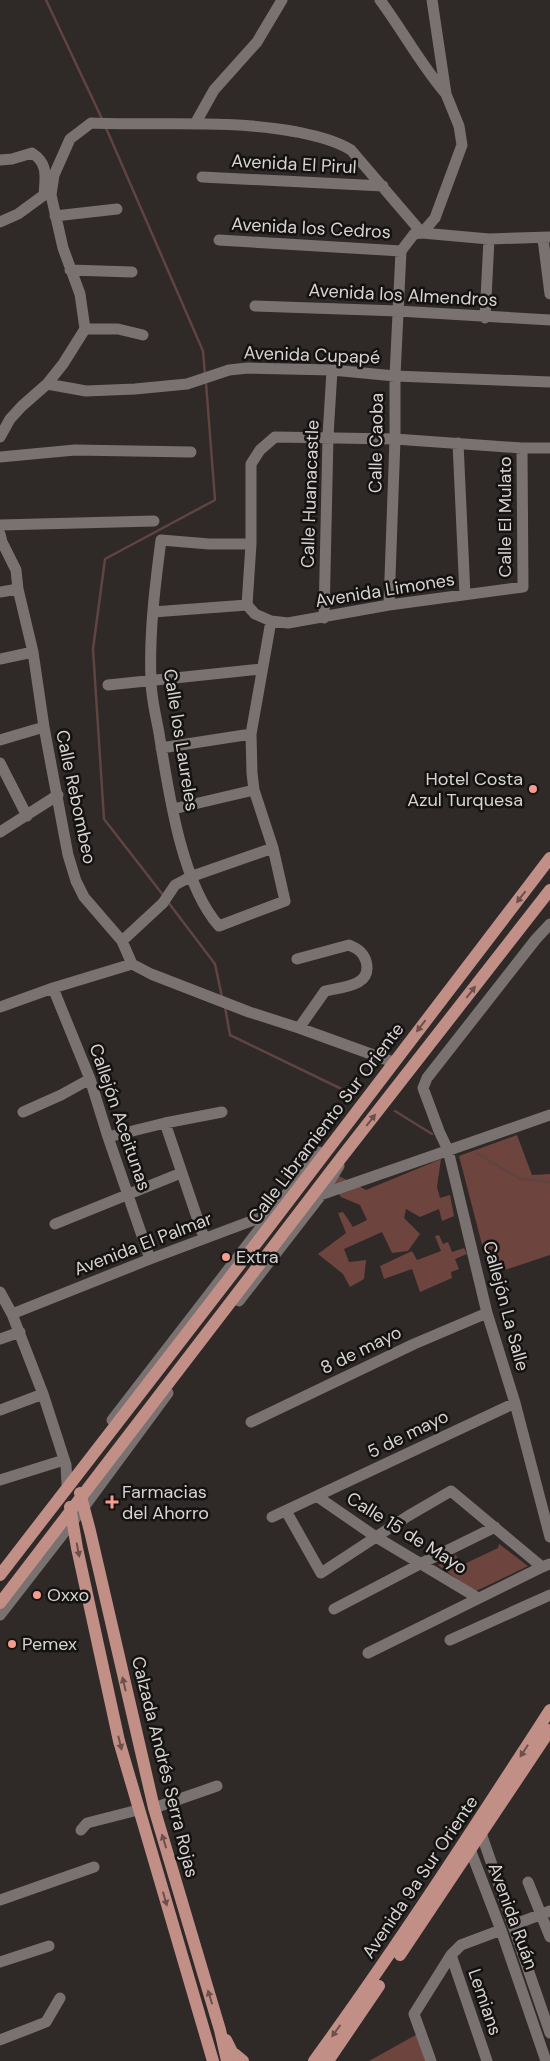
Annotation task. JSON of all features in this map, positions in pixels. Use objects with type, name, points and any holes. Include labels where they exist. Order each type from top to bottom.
[{"type":"main road","name":"Calle Libramiento Sur Oriente","points":[[0,1575],[305,1180],[550,858]]},
{"type":"main road","name":"Calle Libramiento Sur Oriente","points":[[0,1603],[320,1191],[341,1158],[550,890]]},
{"type":"main road","name":"Calzada Andrés Serra Rojas","points":[[68,1474],[84,1507],[154,1808],[220,2030],[227,2061]]},
{"type":"main road","name":"Calzada Andrés Serra Rojas","points":[[68,1474],[73,1522],[115,1722],[138,1810],[213,2061]]},
{"type":"main road","name":"Avenida 9a Sur Oriente","points":[[328,2061],[488,1814],[550,1710]]},
{"type":"main road","name":"Avenida 9a Sur Oriente","points":[[314,2061],[468,1845],[481,1833],[488,1814],[550,1730]]},
{"type":"main road","points":[[128,1772],[144,1769]]},
{"type":"main road","points":[[220,2030],[232,2052],[243,2061]]},
{"type":"street","points":[[196,124],[214,90],[257,42],[282,0]]},
{"type":"street","points":[[380,0],[398,24],[413,52],[446,94]]},
{"type":"street","points":[[422,233],[435,218],[462,145],[459,126],[446,94],[432,0]]},
{"type":"street","points":[[0,222],[18,214],[48,195],[54,175],[70,139],[91,124],[196,124],[276,128],[342,144],[351,150],[384,186],[422,233]]},
{"type":"street","points":[[0,160],[12,159],[32,153],[40,158],[43,163],[48,195],[70,270],[80,294],[84,329],[76,345],[46,384],[10,419],[0,437]]},
{"type":"street","name":"Avenida El Pirul","points":[[202,177],[384,186]]},
{"type":"street","points":[[55,216],[117,209]]},
{"type":"street","points":[[401,251],[414,234],[422,233],[489,239],[546,238],[550,294]]},
{"type":"street","points":[[485,318],[489,239]]},
{"type":"street","name":"Avenida los Cedros","points":[[219,240],[401,251]]},
{"type":"street","name":"Calle Caoba","points":[[389,605],[395,439],[395,376],[401,251]]},
{"type":"street","points":[[70,270],[132,272]]},
{"type":"street","name":"Avenida los Almendros","points":[[255,306],[398,311],[485,318],[550,320]]},
{"type":"street","points":[[84,329],[118,329],[143,336]]},
{"type":"street","name":"Avenida Cupapé","points":[[46,384],[86,390],[135,389],[188,384],[229,370],[248,368],[332,370],[395,376],[550,382]]},
{"type":"street","name":"Calle Huanacastle","points":[[324,618],[328,436],[332,370]]},
{"type":"street","points":[[153,612],[251,610],[251,464],[260,450],[275,436],[328,436],[522,448],[550,448]]},
{"type":"street","points":[[458,443],[465,595]]},
{"type":"street","name":"Calle El Mulato","points":[[522,448],[523,587]]},
{"type":"street","points":[[0,457],[76,450],[191,452]]},
{"type":"street","points":[[0,525],[154,521]]},
{"type":"street","name":"Calle Rebombeo","points":[[1,540],[16,570],[20,620],[33,652],[44,727],[68,855],[76,881],[84,897],[122,941],[132,964]]},
{"type":"street","name":"Calle los Laureles","points":[[251,544],[161,540],[153,612],[151,681],[173,809],[190,877],[207,913],[219,926],[285,901],[272,848]]},
{"type":"street","name":"Avenida Limones","points":[[251,610],[271,621],[288,623],[389,605],[523,587]]},
{"type":"street","points":[[0,592],[18,589]]},
{"type":"street","points":[[122,941],[162,904],[175,885],[190,877],[272,848],[254,790],[251,734],[271,621]]},
{"type":"street","points":[[0,659],[33,652]]},
{"type":"street","points":[[108,685],[261,669]]},
{"type":"street","points":[[0,740],[44,727]]},
{"type":"street","points":[[162,748],[251,734]]},
{"type":"street","points":[[1,768],[27,816]]},
{"type":"street","points":[[173,809],[254,790]]},
{"type":"street","points":[[0,832],[58,795]]},
{"type":"street","name":"Callejón La Salle","points":[[550,924],[536,939],[427,1078],[423,1088],[446,1142],[487,1313],[514,1403],[550,1536]]},
{"type":"street","points":[[297,959],[349,945],[360,951],[364,956],[367,972],[365,979],[357,983],[325,991],[299,1028]]},
{"type":"street","points":[[0,1007],[53,988],[132,964],[151,974],[272,1020],[393,1062]]},
{"type":"street","name":"Callejón Aceitunas","points":[[53,988],[90,1078],[108,1137],[150,1258]]},
{"type":"street","points":[[22,1112],[61,1095],[90,1078]]},
{"type":"street","points":[[108,1137],[222,1112]]},
{"type":"street","points":[[308,1199],[320,1191],[446,1142],[550,1115]]},
{"type":"street","points":[[165,1123],[204,1238]]},
{"type":"street","points":[[0,1567],[68,1474],[268,1215],[323,1146],[340,1133]]},
{"type":"street","points":[[54,1224],[181,1173]]},
{"type":"street","points":[[0,1615],[73,1522],[320,1191]]},
{"type":"street","name":"Avenida El Palmar","points":[[12,1314],[150,1258],[268,1215],[287,1210]]},
{"type":"street","points":[[0,1292],[20,1332],[43,1394],[68,1474]]},
{"type":"street","name":"8 de mayo","points":[[251,1422],[414,1344],[487,1313]]},
{"type":"street","points":[[0,1339],[20,1332]]},
{"type":"street","points":[[0,1410],[43,1394]]},
{"type":"street","name":"5 de mayo","points":[[272,1518],[514,1403]]},
{"type":"street","points":[[0,1480],[68,1474]]},
{"type":"street","points":[[286,1511],[321,1573],[451,1491],[546,1566],[368,1653]]},
{"type":"street","name":"Calle 15 de Mayo","points":[[318,1497],[376,1537],[478,1598]]},
{"type":"street","points":[[334,1610],[495,1527]]},
{"type":"street","points":[[450,1640],[550,1595]]},
{"type":"street","points":[[154,1808],[217,1786]]},
{"type":"street","points":[[81,1830],[87,1823],[138,1810]]},
{"type":"street","name":"Avenida Ruán","points":[[481,1833],[550,2034]]},
{"type":"street","name":"Avenida Ruán","points":[[468,1845],[501,1930],[546,2061]]},
{"type":"street","points":[[0,1900],[94,1867]]},
{"type":"street","points":[[528,1882],[546,1912],[550,1937]]},
{"type":"street","points":[[513,1925],[546,1912]]},
{"type":"street","points":[[431,2061],[414,2014],[450,1955],[461,1945],[501,1930]]},
{"type":"street","points":[[0,1962],[49,1946]]},
{"type":"street","name":"Lemians","points":[[450,1955],[487,2061]]},
{"type":"street","points":[[0,2040],[46,2022],[60,1998]]},
{"type":"shaded area","points":[[517,1135],[532,1175],[550,1174],[550,1255],[490,1275],[459,1156]]},
{"type":"shaded area","points":[[441,1159],[437,1187],[440,1198],[450,1195],[454,1216],[442,1221],[439,1209],[420,1217],[406,1209],[404,1218],[420,1234],[408,1251],[392,1253],[382,1232],[344,1249],[349,1262],[366,1260],[364,1279],[350,1287],[343,1274],[318,1254],[346,1233],[338,1213],[343,1212],[353,1227],[367,1220],[360,1205],[341,1197],[331,1184],[339,1176],[366,1190]]},
{"type":"shaded area","points":[[439,1235],[443,1244],[448,1242],[452,1252],[464,1248],[467,1254],[455,1259],[459,1269],[451,1272],[452,1278],[420,1292],[412,1269],[384,1279],[380,1266],[412,1251],[417,1260],[441,1251],[435,1236]]},
{"type":"shaded area","points":[[520,1336],[528,1366],[519,1368],[510,1339]]},
{"type":"shaded area","points":[[499,1544],[528,1566],[474,1592],[438,1565],[456,1555],[462,1565],[498,1548]]},
{"type":"shaded area","points":[[421,2032],[430,2061],[369,2061]]},
{"type":"waterway","points":[[46,0],[103,121]]},
{"type":"waterway","points":[[106,128],[203,351],[205,375]]},
{"type":"waterway","points":[[163,895],[104,819],[93,649],[105,559],[215,500],[206,383]]},
{"type":"waterway","points":[[168,902],[215,964],[222,997]]},
{"type":"waterway","points":[[225,1007],[230,1035],[354,1095]]},
{"type":"waterway","points":[[395,1111],[432,1134]]},
{"type":"waterway","points":[[478,1154],[520,1179],[550,1182]]},
{"type":"place","name":"Hotel Costa Azul Turquesa","points":[[533,789]]},
{"type":"place","name":"Extra","points":[[226,1257]]},
{"type":"place","name":"Farmacias del Ahorro","points":[[112,1502]]},
{"type":"place","name":"Oxxo","points":[[37,1595]]},
{"type":"place","name":"Pemex","points":[[12,1644]]}]
